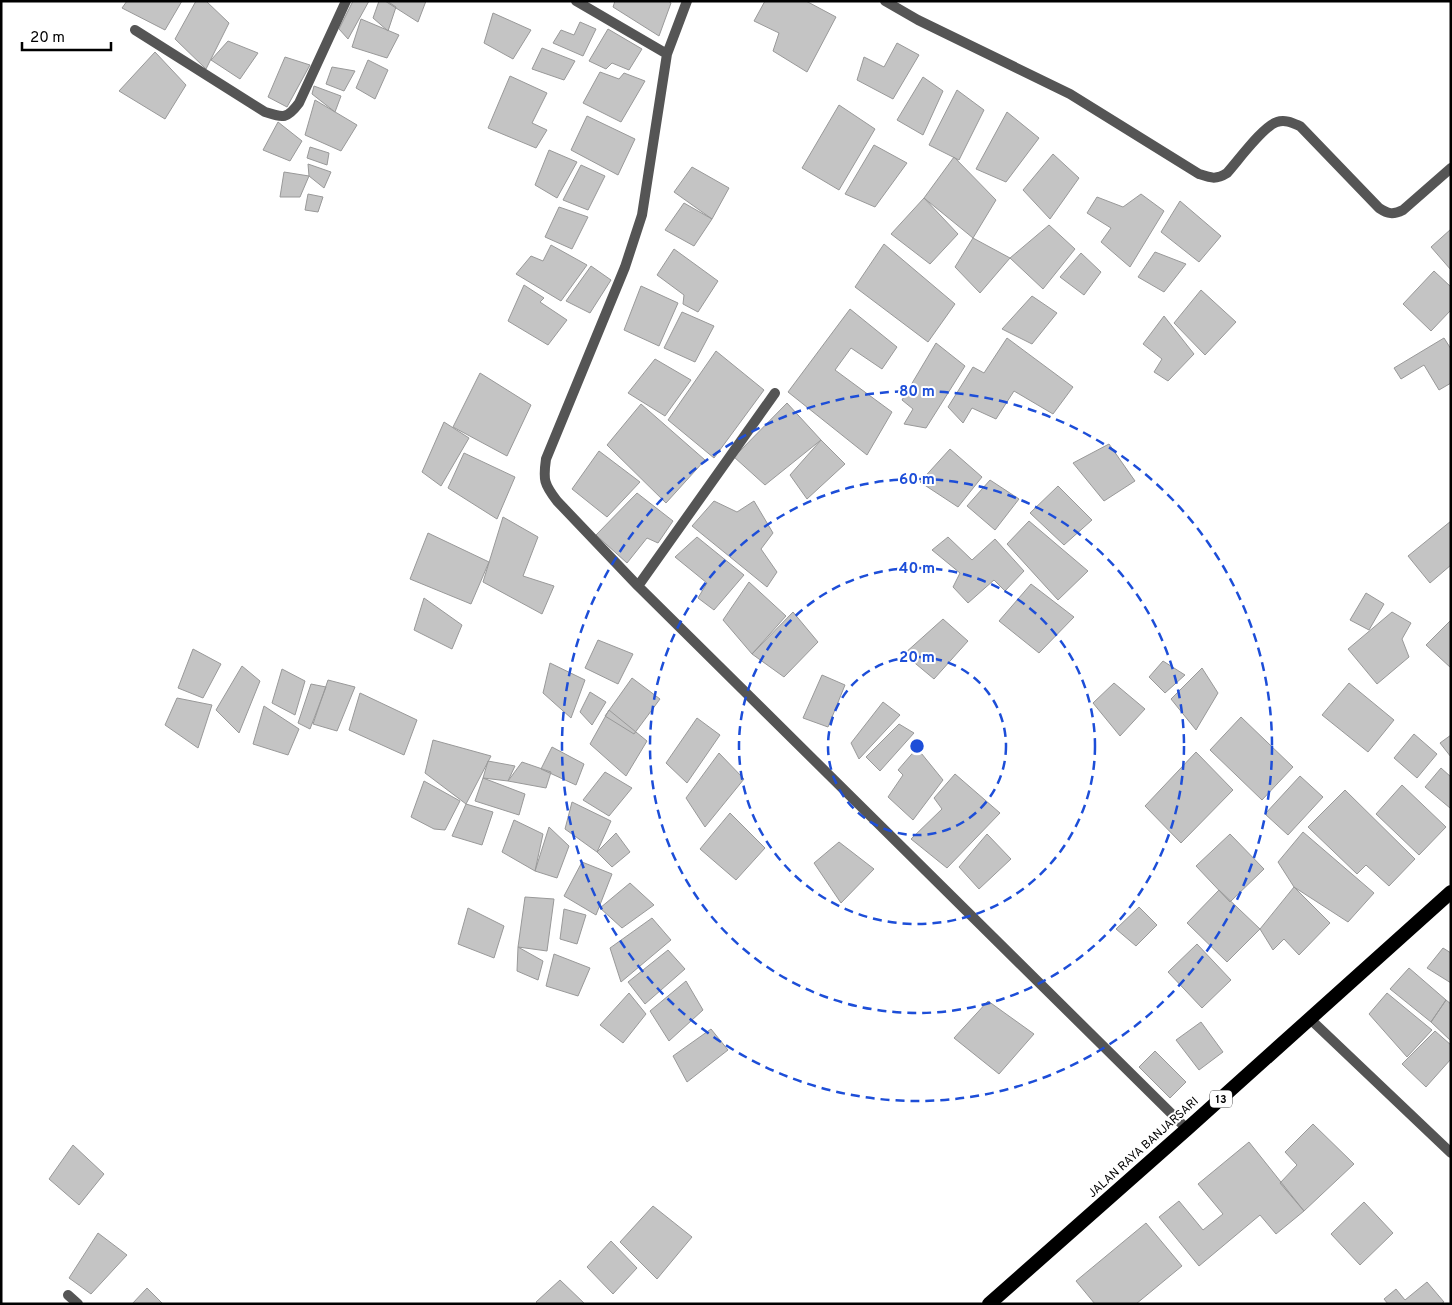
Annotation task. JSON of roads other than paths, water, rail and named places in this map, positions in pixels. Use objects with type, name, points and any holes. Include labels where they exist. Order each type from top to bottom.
[{"type":"highway","name":"JALAN RAYA BANJARSARI","points":[[989,1304],[1451,892]]},
{"type":"street","points":[[136,30],[265,112],[277,116],[286,116],[299,103],[346,1]]},
{"type":"street","points":[[576,1],[667,54]]},
{"type":"street","points":[[687,1],[667,54],[642,215],[625,267],[546,459],[544,474],[547,488],[557,501],[638,586],[1187,1129]]},
{"type":"street","points":[[885,1],[918,20],[1070,94],[1199,174],[1208,177],[1218,178],[1227,173],[1267,128],[1278,121],[1290,122],[1300,126],[1379,208],[1387,213],[1395,215],[1403,210],[1451,168]]},
{"type":"street","points":[[638,586],[775,393]]},
{"type":"street","points":[[1310,1019],[1451,1152]]},
{"type":"street","points":[[68,1295],[78,1304]]}]
